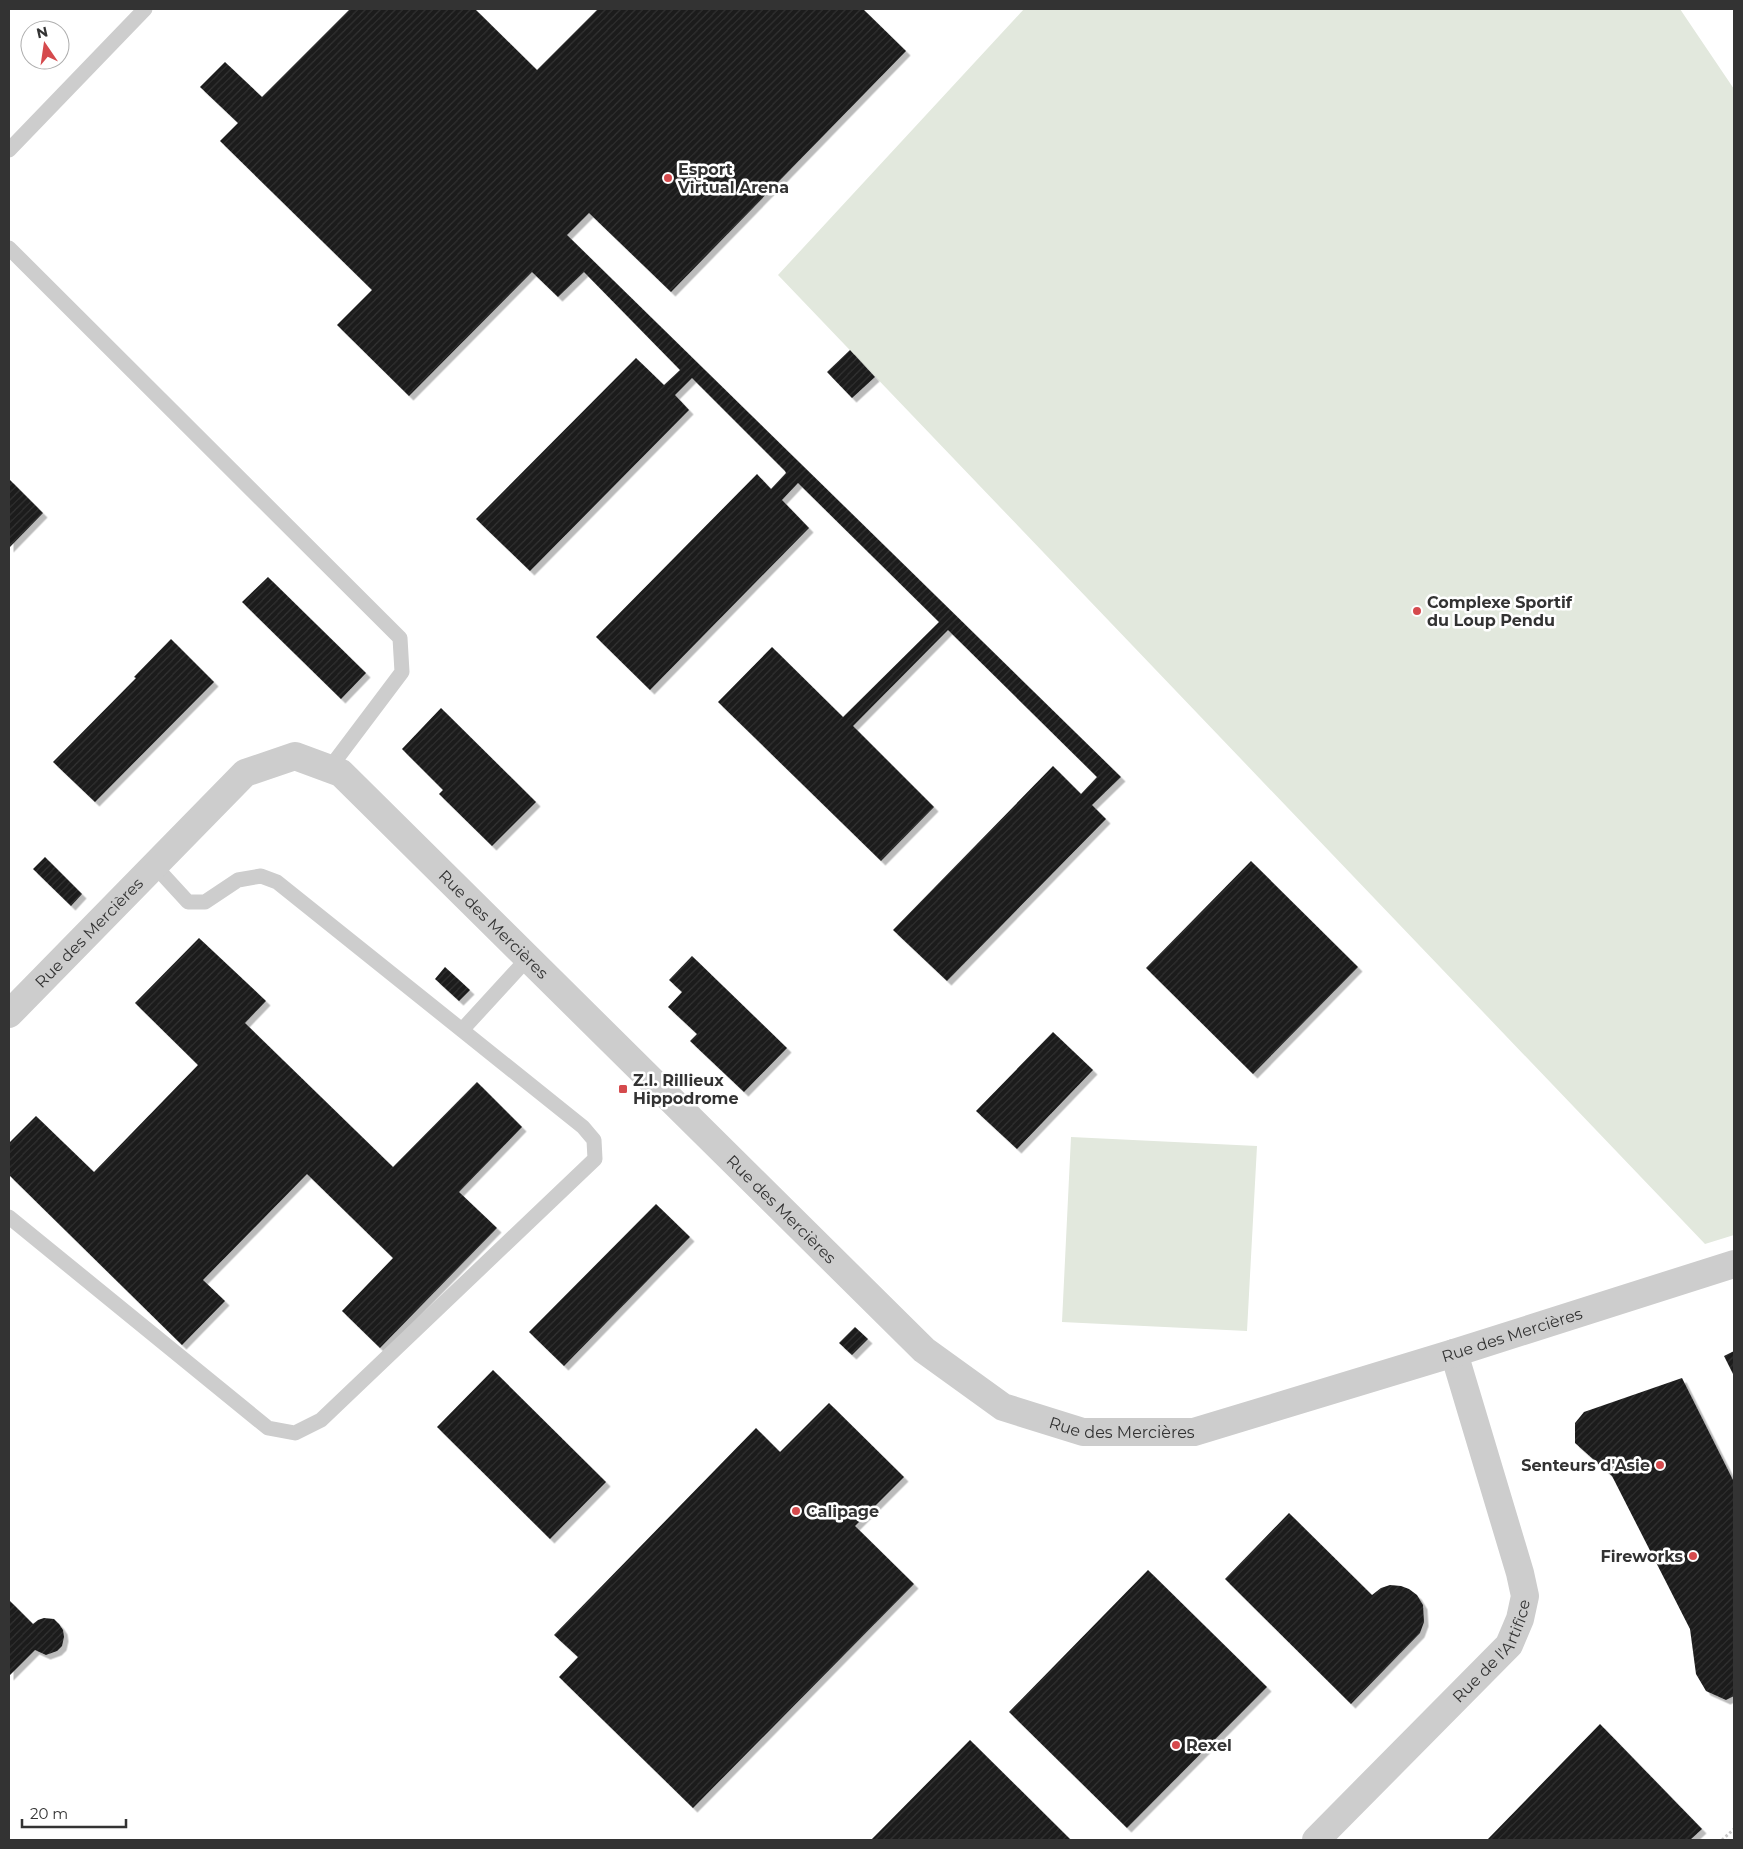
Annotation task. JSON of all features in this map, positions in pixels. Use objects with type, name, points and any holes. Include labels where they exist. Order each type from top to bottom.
[{"type":"street","name":"Rue des Mercières","points":[[9,1014],[245,773],[295,756],[341,774],[924,1350],[1003,1407],[1083,1432],[1194,1432],[1454,1353],[1734,1264]]},
{"type":"street","name":"Rue de l'Artifice","points":[[1316,1840],[1509,1645],[1520,1619],[1525,1596],[1520,1572],[1454,1353]]},
{"type":"lane","points":[[9,150],[145,9]]},
{"type":"lane","points":[[9,248],[400,638],[402,672],[328,769]]},
{"type":"lane","points":[[9,1217],[268,1428],[295,1433],[321,1420],[595,1159],[594,1140],[583,1128],[277,882],[261,876],[238,880],[205,902],[188,902],[154,865]]},
{"type":"lane","points":[[462,1030],[528,958]]},
{"type":"path","points":[[1722,1840],[1734,1829]]},
{"type":"shaded area","name":"Complexe Sportif du Loup Pendu","points":[[1024,9],[1680,9],[1734,89],[1734,1235],[1705,1244],[778,275]]},
{"type":"shaded area","points":[[1071,1137],[1257,1146],[1247,1331],[1062,1322]]},
{"type":"building","points":[[350,9],[475,9],[537,70],[598,9],[863,9],[906,51],[671,292],[589,213],[567,235],[1121,777],[1092,805],[1106,819],[947,981],[893,930],[1053,766],[1081,794],[1097,777],[948,630],[853,726],[934,807],[881,861],[718,702],[772,647],[843,717],[939,622],[798,483],[782,500],[809,528],[650,690],[596,637],[757,474],[771,489],[786,473],[692,378],[675,395],[689,410],[530,571],[476,519],[636,358],[664,385],[680,370],[584,272],[558,297],[532,272],[409,396],[337,325],[372,290],[220,141],[238,123],[200,87],[225,62],[262,97]]},
{"type":"building","points":[[850,350],[875,377],[852,398],[827,372]]},
{"type":"building","points":[[9,479],[43,513],[9,548]]},
{"type":"building","points":[[268,577],[366,673],[341,699],[242,602]]},
{"type":"building","points":[[171,639],[214,682],[95,802],[53,762],[136,678],[134,677]]},
{"type":"building","points":[[441,708],[536,802],[492,846],[439,794],[443,790],[402,749]]},
{"type":"building","points":[[45,857],[82,894],[71,906],[33,869]]},
{"type":"building","points":[[1251,861],[1358,967],[1253,1074],[1146,968]]},
{"type":"building","points":[[199,938],[266,1001],[245,1023],[393,1167],[477,1082],[522,1127],[459,1192],[497,1228],[380,1348],[342,1311],[393,1258],[307,1174],[203,1280],[225,1301],[182,1345],[9,1175],[9,1143],[36,1116],[94,1172],[198,1065],[135,1003]]},
{"type":"building","points":[[692,956],[787,1048],[744,1092],[690,1041],[697,1034],[668,1007],[682,992],[669,980]]},
{"type":"building","points":[[445,967],[470,990],[459,1001],[435,979]]},
{"type":"building","points":[[1053,1032],[1093,1070],[1017,1149],[976,1111]]},
{"type":"building","points":[[656,1204],[690,1237],[564,1366],[529,1332]]},
{"type":"building","points":[[855,1327],[868,1339],[852,1355],[839,1343]]},
{"type":"building","points":[[1734,1351],[1734,1376],[1724,1356]]},
{"type":"building","points":[[493,1370],[606,1482],[550,1539],[437,1427]]},
{"type":"building","name":"Fireworks","points":[[1682,1378],[1734,1482],[1734,1696],[1726,1700],[1706,1691],[1696,1674],[1690,1629],[1612,1476],[1575,1443],[1575,1423],[1584,1412]]},
{"type":"building","points":[[829,1403],[904,1477],[855,1526],[914,1584],[693,1808],[559,1677],[578,1657],[554,1635],[756,1428],[780,1452]]},
{"type":"building","points":[[1289,1513],[1372,1595],[1381,1588],[1390,1585],[1401,1586],[1417,1595],[1423,1605],[1424,1622],[1420,1633],[1351,1704],[1225,1579]]},
{"type":"building","points":[[1148,1570],[1267,1687],[1127,1828],[1009,1712]]},
{"type":"building","points":[[9,1600],[33,1624],[44,1618],[54,1619],[63,1630],[64,1637],[62,1646],[57,1651],[46,1655],[35,1650],[9,1676]]},
{"type":"building","points":[[1600,1724],[1702,1829],[1690,1840],[1487,1840]]},
{"type":"building","points":[[970,1740],[1071,1840],[871,1840]]},
{"type":"place","name":"Esport Virtual Arena","points":[[668,178]]},
{"type":"place","name":"Complexe Sportif du Loup Pendu","points":[[1417,611]]},
{"type":"place","name":"Z.I. Rillieux Hippodrome","points":[[623,1089]]},
{"type":"place","name":"Senteurs d'Asie","points":[[1660,1465]]},
{"type":"place","name":"Calipage","points":[[796,1511]]},
{"type":"place","name":"Fireworks","points":[[1693,1556]]},
{"type":"place","name":"Rexel","points":[[1176,1745]]}]
